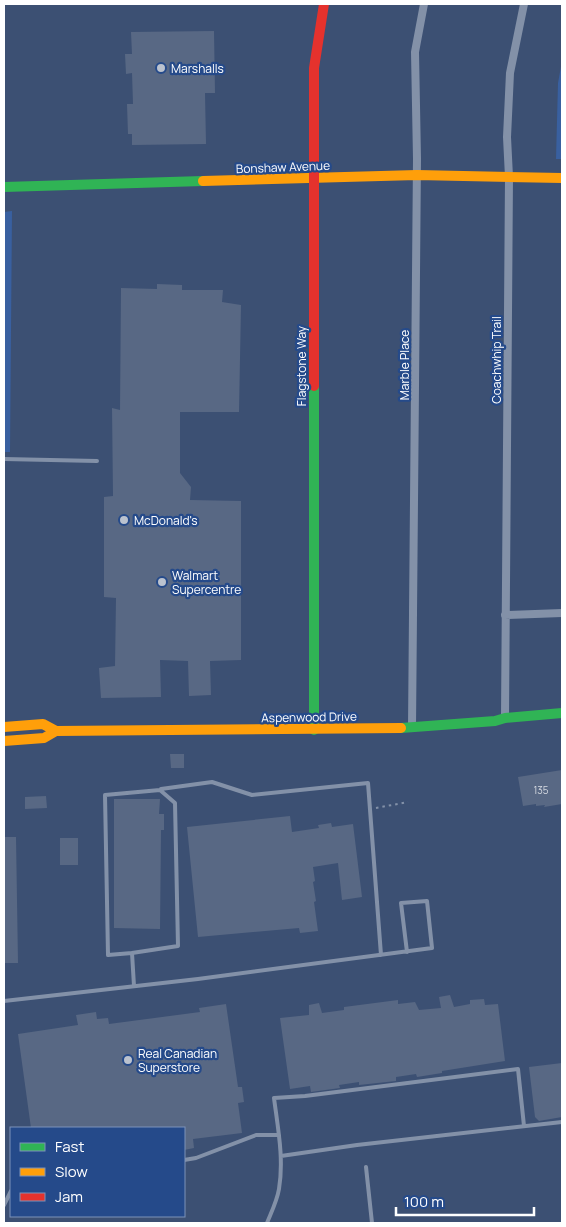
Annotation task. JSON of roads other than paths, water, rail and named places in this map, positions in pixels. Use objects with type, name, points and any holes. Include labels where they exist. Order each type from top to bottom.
[{"type":"street","name":"Flagstone Way","points":[[314,730],[314,68],[324,4]]},
{"type":"street","name":"Marble Place","points":[[412,728],[417,175],[415,52],[424,4]]},
{"type":"street","name":"Coachwhip Trail","points":[[505,718],[509,177],[507,136],[510,73],[524,4]]},
{"type":"street","name":"Bonshaw Avenue","points":[[4,187],[417,175],[562,178]]},
{"type":"street","points":[[505,615],[562,613]]},
{"type":"street","name":"Aspenwood Drive","points":[[4,727],[43,724],[56,731],[412,728],[562,713]]},
{"type":"street","name":"Aspenwood Drive","points":[[4,741],[44,738],[56,731]]},
{"type":"lane","points":[[4,459],[97,461]]},
{"type":"lane","points":[[160,790],[175,803],[178,946],[108,955],[105,795],[160,790],[212,782],[252,795],[368,783],[381,955]]},
{"type":"lane","points":[[4,1001],[198,979],[407,952],[432,948],[427,901],[401,903],[407,952]]},
{"type":"lane","points":[[132,953],[134,986]]},
{"type":"lane","points":[[267,1223],[278,1191],[281,1156],[274,1098],[305,1096],[518,1069],[524,1126]]},
{"type":"lane","points":[[281,1156],[357,1145],[562,1122]]},
{"type":"lane","points":[[185,1160],[196,1158],[256,1135],[279,1135]]},
{"type":"lane","points":[[366,1167],[372,1223]]},
{"type":"lane","points":[[4,1205],[10,1193]]},
{"type":"place","name":"Marshalls","points":[[161,68]]},
{"type":"place","name":"McDonald's","points":[[124,520]]},
{"type":"place","name":"Walmart Supercentre","points":[[162,582]]},
{"type":"place","name":"Real Canadian Superstore","points":[[128,1060]]}]
